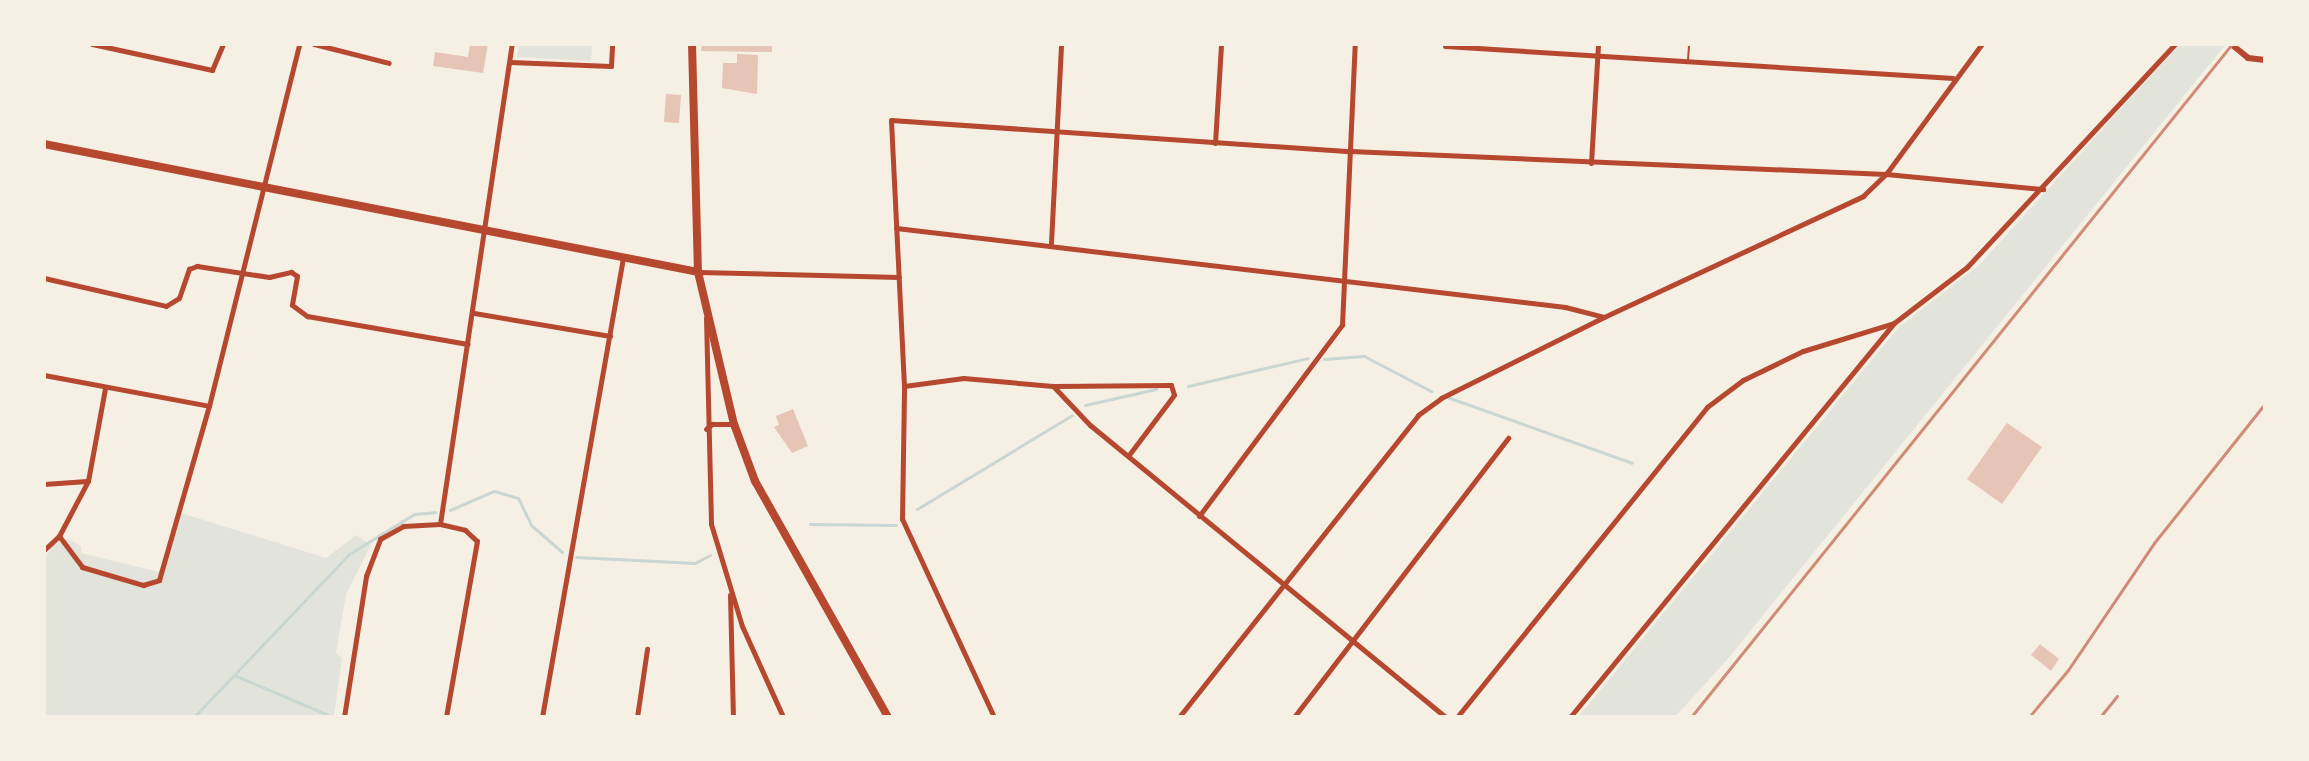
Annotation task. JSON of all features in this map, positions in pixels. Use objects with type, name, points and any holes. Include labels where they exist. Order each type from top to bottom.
[{"type":"main road","points":[[692,44],[698,272],[706,317],[734,424],[755,481],[888,717]]},
{"type":"main road","points":[[44,144],[698,272]]},
{"type":"street","points":[[92,44],[212,70],[223,44]]},
{"type":"street","points":[[59,536],[82,567],[143,585],[159,580],[209,406],[299,44]]},
{"type":"street","points":[[314,44],[389,63]]},
{"type":"street","points":[[440,524],[488,230],[512,44]]},
{"type":"street","points":[[510,62],[611,66],[612,44]]},
{"type":"street","points":[[1051,243],[1061,44]]},
{"type":"street","points":[[1215,143],[1221,44]]},
{"type":"street","points":[[1199,516],[1342,325],[1348,281],[1355,44]]},
{"type":"street","points":[[1591,163],[1598,44]]},
{"type":"street","points":[[1190,717],[1181,714],[1418,415],[1441,398],[1604,317],[1863,196],[1886,174],[1982,44]]},
{"type":"street","points":[[1570,717],[1894,323],[1967,267],[2175,44]]},
{"type":"street","points":[[2231,44],[2248,58],[2265,60]]},
{"type":"street","points":[[1445,46],[1954,78]]},
{"type":"street","points":[[994,717],[902,519],[904,386],[891,120],[1350,151],[1886,174],[2043,189]]},
{"type":"street","points":[[896,228],[1051,243],[1565,307],[1604,317]]},
{"type":"street","points":[[542,717],[623,259]]},
{"type":"street","points":[[44,278],[166,306],[179,298],[189,269],[269,277],[291,272],[297,276],[292,305],[307,316],[468,344]]},
{"type":"street","points":[[698,272],[899,277]]},
{"type":"street","points":[[474,313],[610,336]]},
{"type":"street","points":[[706,317],[706,429],[711,524],[742,626],[783,717]]},
{"type":"street","points":[[1457,717],[1650,471],[1707,407],[1743,380],[1803,351],[1894,323]]},
{"type":"street","points":[[44,375],[209,406]]},
{"type":"street","points":[[904,386],[963,378],[1053,386],[1171,385],[1174,395],[1128,456]]},
{"type":"street","points":[[1053,386],[1128,456],[1281,586],[1445,717]]},
{"type":"street","points":[[44,550],[59,536],[88,481],[105,388]]},
{"type":"street","points":[[706,429],[712,424],[734,424]]},
{"type":"street","points":[[1294,717],[1508,438]]},
{"type":"street","points":[[44,484],[88,481]]},
{"type":"street","points":[[344,717],[366,576],[380,539],[403,526],[440,524],[465,530],[477,541],[446,717]]},
{"type":"street","points":[[730,590],[733,717]]},
{"type":"street","points":[[729,628],[742,626]]},
{"type":"street","points":[[637,717],[647,649]]},
{"type":"lane","points":[[1688,61],[1689,44]]},
{"type":"shaded area","points":[[519,44],[592,44],[591,61],[517,57]]},
{"type":"shaded area","points":[[2180,44],[2226,44],[1726,661],[1675,717],[1578,717],[1898,328],[1979,265]]},
{"type":"shaded area","points":[[178,512],[326,558],[356,535],[371,545],[346,594],[336,653],[342,658],[334,717],[44,717],[44,562],[52,546],[68,539],[81,546],[81,553],[159,572]]},
{"type":"building","points":[[470,44],[488,44],[483,73],[433,66],[435,52],[468,57]]},
{"type":"building","points":[[702,44],[772,44],[772,52],[701,51]]},
{"type":"building","points":[[737,54],[758,55],[757,94],[722,88],[723,63],[737,63]]},
{"type":"building","points":[[666,94],[681,95],[679,123],[664,122]]},
{"type":"building","points":[[793,409],[808,446],[792,453],[774,427],[779,425],[776,416]]},
{"type":"building","points":[[2007,423],[2042,447],[2002,504],[1967,479]]},
{"type":"building","points":[[2040,644],[2059,659],[2051,671],[2031,655]]},
{"type":"waterway","points":[[1324,359],[1364,356],[1431,391]]},
{"type":"waterway","points":[[1188,386],[1308,358]]},
{"type":"waterway","points":[[1085,405],[1156,389]]},
{"type":"waterway","points":[[1447,397],[1632,463]]},
{"type":"waterway","points":[[917,509],[1072,415]]},
{"type":"waterway","points":[[450,510],[494,491],[518,498],[531,525],[562,552]]},
{"type":"waterway","points":[[194,717],[349,554],[414,514],[435,512]]},
{"type":"waterway","points":[[810,524],[896,525]]},
{"type":"waterway","points":[[576,557],[695,563],[710,555]]},
{"type":"waterway","points":[[234,675],[333,717]]},
{"type":"railway","points":[[1691,717],[2232,44]]},
{"type":"railway","points":[[2029,717],[2068,670],[2154,543],[2263,406]]},
{"type":"railway","points":[[2100,717],[2117,696]]}]
